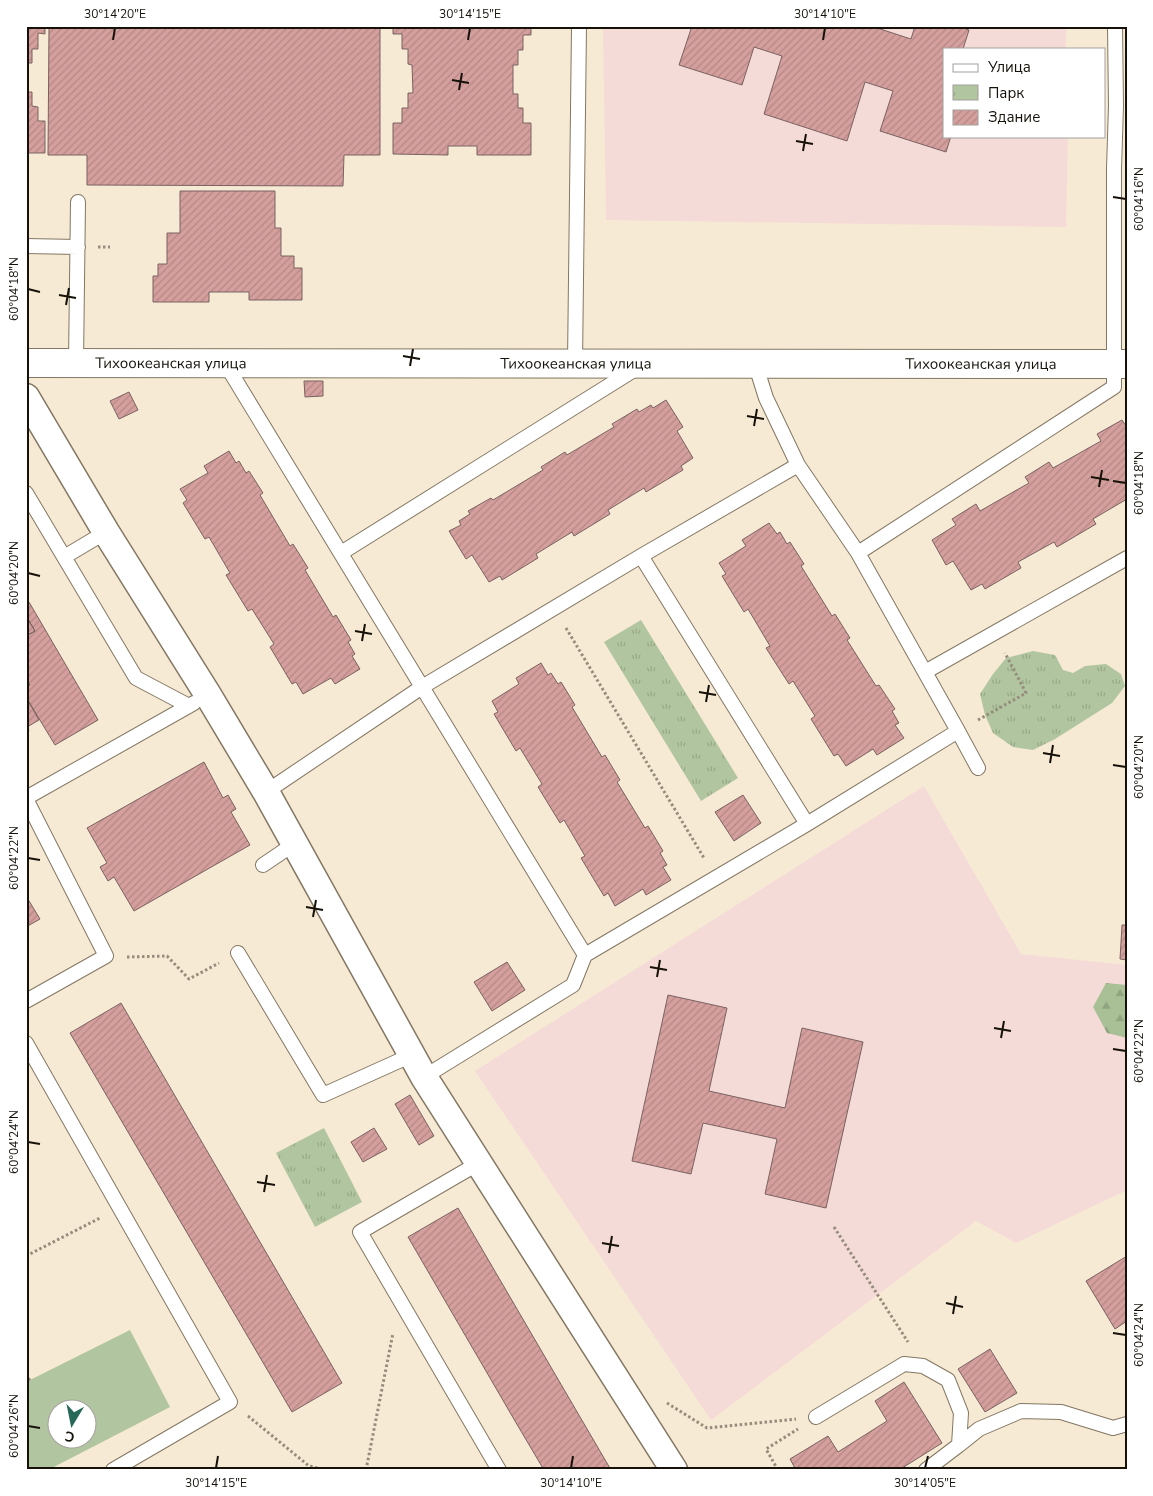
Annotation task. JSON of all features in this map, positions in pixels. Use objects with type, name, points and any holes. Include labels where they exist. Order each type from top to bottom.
[{"type":"street","name":"Тихоокеанская улица","points":[[26,362],[1121,364]]},
{"type":"street","points":[[26,397],[106,532],[198,701],[266,792],[424,1077],[674,1470]]},
{"type":"lane","points":[[575,363],[579,26]]},
{"type":"lane","points":[[858,552],[1114,386],[1121,364],[1121,169],[1116,106],[1115,26]]},
{"type":"lane","points":[[76,363],[78,202]]},
{"type":"lane","points":[[26,246],[78,247]]},
{"type":"lane","points":[[226,363],[585,956]]},
{"type":"lane","points":[[754,363],[766,398],[798,465],[858,552],[978,768]]},
{"type":"lane","points":[[341,553],[644,364]]},
{"type":"lane","points":[[266,792],[422,687],[798,465]]},
{"type":"lane","points":[[26,493],[136,678],[198,701]]},
{"type":"lane","points":[[64,557],[106,532]]},
{"type":"lane","points":[[641,556],[807,824]]},
{"type":"lane","points":[[925,672],[1127,558]]},
{"type":"lane","points":[[26,1002],[106,956],[26,799],[198,701]]},
{"type":"lane","points":[[424,1077],[573,984],[585,956],[807,824],[958,731]]},
{"type":"lane","points":[[263,865],[294,844]]},
{"type":"lane","points":[[238,954],[322,1095],[412,1055]]},
{"type":"lane","points":[[26,1043],[230,1402],[112,1470]]},
{"type":"lane","points":[[479,1163],[360,1232],[500,1470]]},
{"type":"lane","points":[[816,1417],[904,1364],[923,1366],[948,1380],[961,1413],[959,1445]]},
{"type":"lane","points":[[926,1470],[979,1429],[1021,1411],[1061,1412],[1113,1428],[1127,1424]]},
{"type":"path","points":[[554,608],[716,878]]},
{"type":"path","points":[[958,731],[1026,693],[994,633]]},
{"type":"path","points":[[106,956],[141,958],[167,956],[189,979],[238,954]]},
{"type":"path","points":[[26,1256],[121,1208]]},
{"type":"path","points":[[834,1227],[923,1366]]},
{"type":"path","points":[[366,1470],[399,1298]]},
{"type":"path","points":[[26,1374],[30,1380]]},
{"type":"path","points":[[628,1397],[666,1402],[707,1428],[816,1417]]},
{"type":"path","points":[[230,1402],[309,1466],[326,1470]]},
{"type":"path","points":[[778,1470],[766,1448],[816,1417]]},
{"type":"shaded area","points":[[603,26],[1066,26],[1066,48],[943,48],[943,138],[1068,138],[1066,227],[606,220]]},
{"type":"shaded area","points":[[924,786],[1021,954],[1127,965],[1127,1190],[1016,1243],[976,1221],[711,1420],[475,1071]]},
{"type":"green space","points":[[641,620],[738,778],[701,801],[604,642]]},
{"type":"green space","points":[[1033,651],[1055,655],[1063,670],[1073,673],[1085,666],[1106,664],[1121,674],[1125,686],[1112,703],[1055,739],[1033,750],[1013,747],[993,733],[985,715],[980,694],[1006,658]]},
{"type":"green space","points":[[1106,983],[1127,985],[1127,1038],[1107,1033],[1093,1007]]},
{"type":"green space","points":[[324,1128],[362,1202],[315,1227],[276,1153]]},
{"type":"green space","points":[[130,1330],[170,1407],[98,1444],[98,1398],[48,1398],[48,1448],[91,1448],[48,1470],[26,1470],[26,1382]]},
{"type":"building","points":[[26,26],[45,26],[45,34],[38,33],[38,49],[32,49],[32,63],[27,63],[27,92],[32,92],[32,106],[38,107],[38,121],[45,121],[45,153],[26,153]]},
{"type":"building","points":[[49,26],[380,26],[380,155],[344,155],[343,186],[87,185],[87,155],[48,155]]},
{"type":"building","points":[[393,26],[531,26],[531,35],[523,35],[523,50],[518,50],[518,65],[513,65],[513,94],[518,94],[518,108],[523,108],[523,123],[531,123],[531,155],[477,155],[477,146],[448,146],[448,155],[393,154],[393,123],[402,123],[402,108],[408,108],[408,93],[413,93],[412,65],[408,64],[408,49],[402,49],[402,34],[393,34]]},
{"type":"building","points":[[692,26],[871,26],[911,39],[915,26],[958,26],[969,30],[963,48],[943,48],[943,138],[950,138],[946,152],[880,131],[893,91],[865,82],[847,141],[764,114],[782,56],[754,47],[742,85],[679,65]]},
{"type":"building","points":[[180,191],[275,191],[275,228],[281,228],[281,256],[294,256],[294,268],[302,268],[302,300],[249,300],[249,292],[209,292],[209,302],[153,302],[153,276],[158,276],[158,264],[167,264],[167,233],[180,233]]},
{"type":"building","points":[[304,381],[323,381],[323,396],[305,397]]},
{"type":"building","points":[[129,392],[138,410],[119,419],[110,401]]},
{"type":"building","points":[[666,400],[683,427],[677,431],[693,458],[681,466],[683,470],[646,492],[644,488],[608,510],[610,514],[574,536],[572,532],[536,554],[538,558],[502,580],[500,576],[489,582],[472,555],[466,559],[449,531],[461,525],[459,521],[470,514],[468,511],[491,498],[493,500],[543,470],[541,467],[565,452],[567,455],[614,427],[612,424],[637,409],[639,412],[651,405],[653,408]]},
{"type":"building","points":[[1122,420],[1127,426],[1127,499],[1093,519],[1096,524],[1057,547],[1054,542],[1018,562],[1021,568],[985,589],[982,584],[971,590],[953,561],[946,565],[932,540],[956,525],[952,519],[976,504],[980,511],[1029,483],[1025,477],[1049,462],[1053,468],[1101,441],[1097,434]]},
{"type":"building","points":[[229,451],[236,463],[239,461],[246,473],[249,471],[263,493],[260,495],[290,546],[293,544],[308,568],[305,570],[333,617],[336,615],[351,640],[348,642],[355,654],[352,656],[360,669],[335,684],[331,678],[303,694],[296,682],[292,684],[270,647],[274,644],[252,609],[248,611],[226,575],[230,573],[209,537],[205,539],[183,503],[187,500],[180,489],[208,473],[204,466]]},
{"type":"building","points":[[769,523],[777,534],[780,532],[787,544],[790,542],[804,564],[801,566],[832,616],[835,614],[850,638],[847,640],[876,686],[879,685],[895,709],[892,711],[899,723],[895,725],[904,738],[877,755],[873,749],[846,766],[838,754],[834,756],[811,719],[815,716],[793,681],[789,684],[766,648],[770,646],[748,609],[744,612],[722,576],[726,574],[719,563],[746,546],[742,540]]},
{"type":"building","points":[[29,602],[98,720],[55,745],[26,697],[26,687],[30,685],[26,678],[26,636],[35,631],[26,616],[26,603]]},
{"type":"building","points":[[26,616],[35,631],[26,636]]},
{"type":"building","points":[[541,663],[548,675],[551,673],[558,684],[561,682],[575,705],[572,707],[602,757],[605,755],[620,780],[617,782],[645,828],[648,826],[663,851],[660,853],[667,865],[663,867],[671,880],[646,895],[643,889],[615,906],[608,893],[604,896],[581,858],[585,856],[564,820],[560,823],[538,787],[542,784],[520,748],[516,751],[494,714],[498,712],[492,701],[519,684],[516,678]]},
{"type":"building","points":[[26,697],[39,720],[27,727],[29,731],[26,733]]},
{"type":"building","points":[[204,762],[223,798],[228,795],[236,809],[231,812],[250,845],[134,911],[114,877],[108,881],[100,867],[107,863],[87,828]]},
{"type":"building","points":[[743,795],[761,823],[734,841],[715,812]]},
{"type":"building","points":[[26,896],[40,919],[26,927]]},
{"type":"building","points":[[1122,925],[1127,925],[1127,960],[1120,959]]},
{"type":"building","points":[[507,962],[525,990],[492,1011],[474,982]]},
{"type":"building","points":[[668,995],[727,1008],[709,1091],[785,1108],[802,1028],[863,1042],[826,1208],[765,1194],[777,1139],[703,1123],[691,1174],[632,1161]]},
{"type":"building","points":[[121,1003],[342,1383],[292,1412],[70,1033]]},
{"type":"building","points":[[410,1095],[434,1136],[419,1145],[395,1104]]},
{"type":"building","points":[[374,1128],[387,1149],[363,1162],[351,1142]]},
{"type":"building","points":[[458,1208],[611,1470],[544,1470],[515,1421],[408,1237]]},
{"type":"building","points":[[1127,1256],[1127,1321],[1115,1329],[1086,1281]]},
{"type":"building","points":[[990,1349],[1017,1393],[985,1412],[958,1369]]},
{"type":"building","points":[[904,1382],[942,1443],[899,1470],[796,1470],[790,1459],[828,1436],[838,1452],[887,1421],[875,1401]]}]
